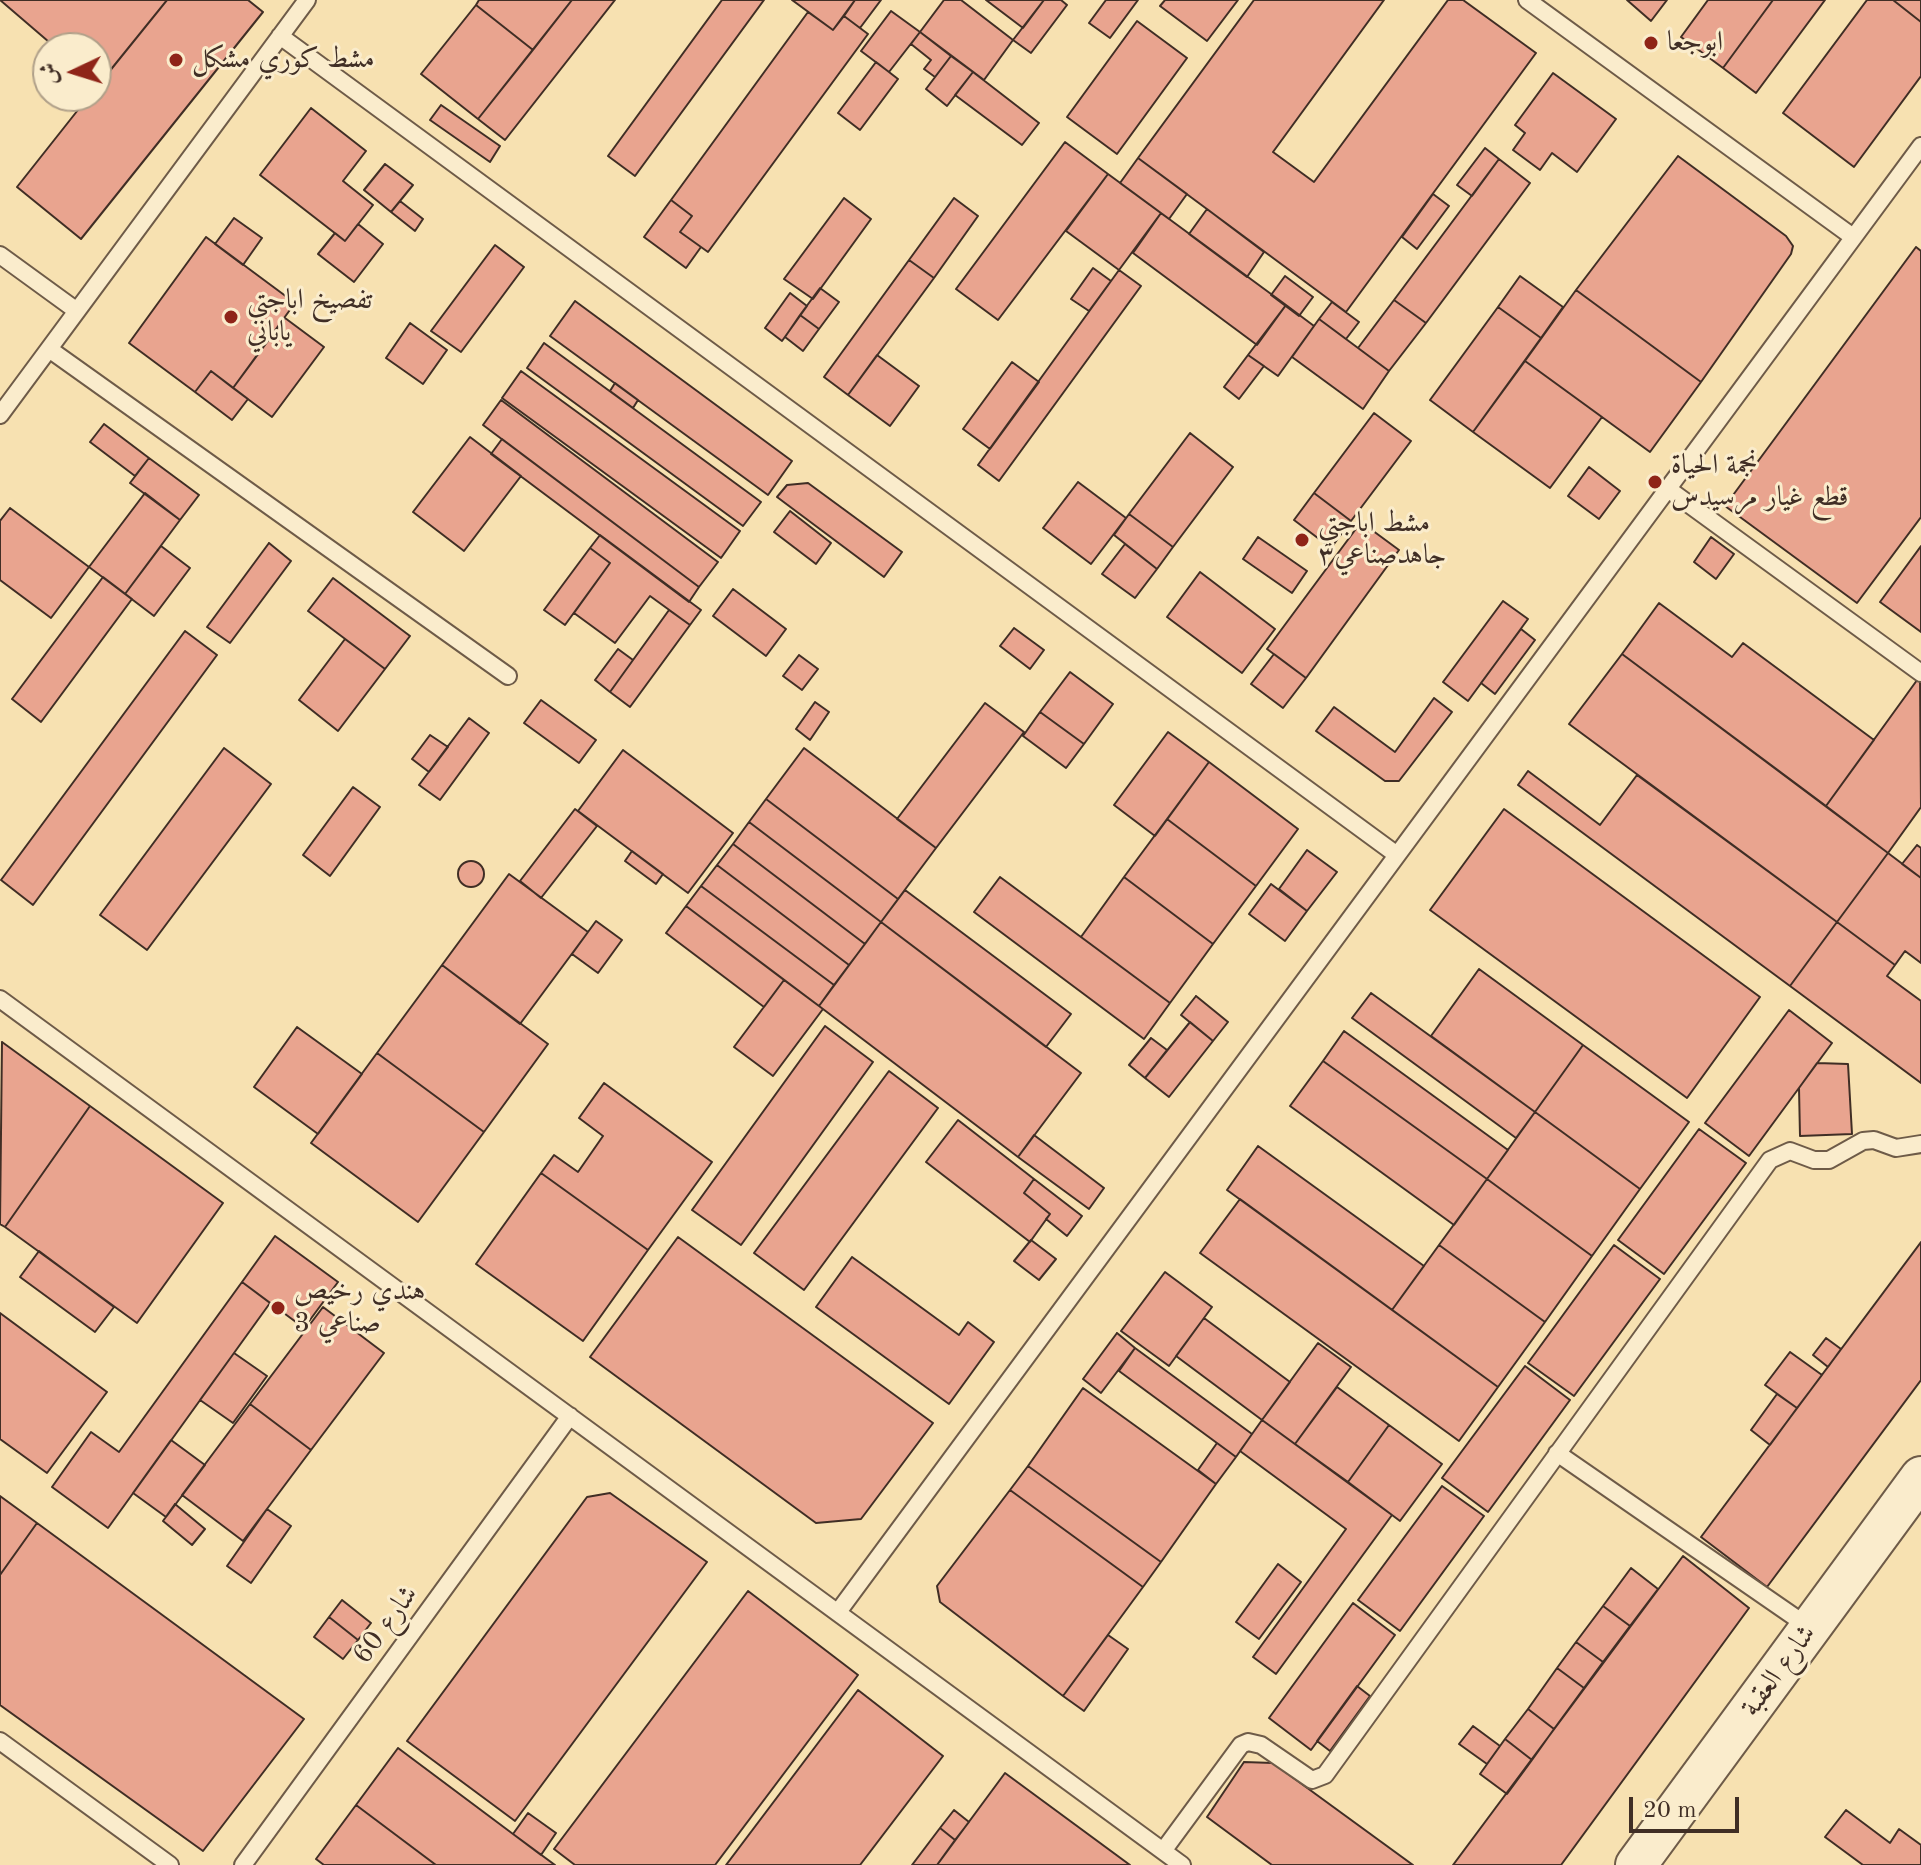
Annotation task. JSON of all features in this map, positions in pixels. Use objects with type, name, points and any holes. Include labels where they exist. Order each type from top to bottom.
[{"type":"street","name":"شارع العقبة","points":[[1636,1865],[1921,1477]]},
{"type":"lane","points":[[0,415],[307,0]]},
{"type":"lane","points":[[1527,0],[1853,237]]},
{"type":"lane","points":[[280,36],[1397,855]]},
{"type":"lane","points":[[838,1612],[1921,146]]},
{"type":"lane","points":[[0,255],[77,311]]},
{"type":"lane","points":[[49,349],[508,676]]},
{"type":"lane","points":[[1668,489],[1921,673]]},
{"type":"lane","points":[[0,999],[1182,1865]]},
{"type":"lane","points":[[1163,1851],[1241,1745],[1254,1743],[1307,1779],[1321,1779],[1770,1160],[1790,1151],[1814,1160],[1829,1160],[1863,1141],[1874,1140],[1896,1148],[1921,1144]]},
{"type":"lane","name":"شارع 60","points":[[243,1865],[570,1416]]},
{"type":"lane","points":[[1557,1453],[1810,1628]]},
{"type":"lane","points":[[0,1741],[170,1865]]},
{"type":"building","points":[[0,0],[167,0],[112,68],[112,32],[37,32]]},
{"type":"building","points":[[167,0],[248,0],[263,12],[81,239],[17,187],[76,112],[112,112],[112,68]]},
{"type":"building","points":[[479,0],[572,0],[533,50],[476,5]]},
{"type":"building","points":[[572,0],[615,0],[505,140],[478,119]]},
{"type":"building","points":[[722,0],[764,0],[635,176],[608,156]]},
{"type":"building","points":[[792,0],[855,0],[833,30]]},
{"type":"building","points":[[855,0],[881,0],[860,28],[844,16]]},
{"type":"building","points":[[944,0],[961,0],[1013,40],[984,80],[920,32]]},
{"type":"building","points":[[986,0],[1044,0],[1023,28]]},
{"type":"building","points":[[1044,0],[1061,0],[1067,5],[1031,53],[1013,40]]},
{"type":"building","points":[[1106,0],[1138,0],[1110,38],[1089,23]]},
{"type":"building","points":[[1165,0],[1238,0],[1207,41],[1160,6]]},
{"type":"building","points":[[1254,0],[1384,0],[1273,152],[1314,182],[1448,0],[1463,0],[1536,53],[1346,312],[1138,158]]},
{"type":"building","points":[[1627,0],[1667,0],[1651,21]]},
{"type":"building","points":[[1708,0],[1773,0],[1723,68],[1681,37]]},
{"type":"building","points":[[1773,0],[1825,0],[1756,93],[1723,68]]},
{"type":"building","points":[[1867,0],[1893,0],[1921,22],[1921,76],[1854,167],[1783,113]]},
{"type":"building","points":[[1893,0],[1921,0],[1921,22]]},
{"type":"building","points":[[476,5],[533,50],[478,119],[421,74]]},
{"type":"building","points":[[891,11],[920,32],[889,72],[861,51]]},
{"type":"building","points":[[808,12],[833,30],[844,16],[868,34],[708,252],[680,232],[692,216],[671,200]]},
{"type":"building","points":[[1137,21],[1187,58],[1117,154],[1067,117]]},
{"type":"building","points":[[920,32],[951,56],[935,77],[924,69],[931,60],[911,44]]},
{"type":"building","points":[[951,56],[973,72],[947,106],[926,89]]},
{"type":"building","points":[[876,62],[898,79],[860,130],[838,113]]},
{"type":"building","points":[[973,72],[1039,123],[1022,145],[955,95]]},
{"type":"building","points":[[1553,73],[1616,119],[1577,172],[1552,153],[1540,170],[1513,150],[1525,133],[1515,125]]},
{"type":"building","points":[[441,105],[500,146],[490,162],[430,120]]},
{"type":"building","points":[[311,108],[366,151],[343,181],[373,205],[345,241],[260,175]]},
{"type":"building","points":[[1065,142],[1108,174],[998,320],[956,289]]},
{"type":"building","points":[[1485,148],[1499,159],[1472,196],[1457,185]]},
{"type":"building","points":[[1678,156],[1786,236],[1793,246],[1791,254],[1701,382],[1576,290]]},
{"type":"building","points":[[1138,158],[1187,194],[1169,219],[1120,183]]},
{"type":"building","points":[[1499,159],[1530,183],[1426,323],[1394,300]]},
{"type":"building","points":[[385,164],[413,185],[391,212],[364,190]]},
{"type":"building","points":[[1108,174],[1161,213],[1119,270],[1066,231]]},
{"type":"building","points":[[1433,194],[1449,206],[1417,249],[1402,237]]},
{"type":"building","points":[[844,198],[871,219],[813,299],[784,279]]},
{"type":"building","points":[[954,198],[978,216],[934,278],[909,260]]},
{"type":"building","points":[[671,200],[692,216],[680,232],[701,247],[686,268],[644,237]]},
{"type":"building","points":[[400,201],[423,219],[415,231],[391,212]]},
{"type":"building","points":[[1207,209],[1264,252],[1247,277],[1189,234]]},
{"type":"building","points":[[1161,213],[1286,305],[1257,345],[1133,253]]},
{"type":"building","points":[[234,218],[262,238],[243,265],[215,244]]},
{"type":"building","points":[[358,224],[383,244],[354,282],[318,254],[335,233],[345,241]]},
{"type":"building","points":[[206,237],[295,303],[233,388],[211,371],[195,392],[129,343]]},
{"type":"building","points":[[495,245],[524,267],[461,352],[431,331]]},
{"type":"building","points":[[1916,247],[1921,251],[1921,517],[1857,603],[1725,506]]},
{"type":"building","points":[[909,260],[934,278],[848,395],[824,377]]},
{"type":"building","points":[[1093,268],[1111,281],[1089,311],[1071,299]]},
{"type":"building","points":[[1119,270],[1141,286],[999,481],[978,465]]},
{"type":"building","points":[[1285,276],[1313,297],[1299,316],[1271,295]]},
{"type":"building","points":[[1520,276],[1563,307],[1541,338],[1498,307]]},
{"type":"building","points":[[820,288],[839,302],[819,329],[800,315]]},
{"type":"building","points":[[1576,290],[1701,382],[1650,452],[1525,361]]},
{"type":"building","points":[[790,293],[807,306],[782,341],[765,328]]},
{"type":"building","points":[[1394,300],[1426,323],[1389,371],[1358,348]]},
{"type":"building","points":[[575,301],[792,461],[768,495],[550,336]]},
{"type":"building","points":[[1332,302],[1359,322],[1346,339],[1319,319]]},
{"type":"building","points":[[1286,305],[1314,326],[1278,376],[1248,355]]},
{"type":"building","points":[[1498,307],[1541,338],[1473,432],[1430,400]]},
{"type":"building","points":[[800,315],[819,329],[803,351],[785,337]]},
{"type":"building","points":[[285,318],[324,347],[272,417],[233,388]]},
{"type":"building","points":[[1319,319],[1389,371],[1363,409],[1292,357]]},
{"type":"building","points":[[410,323],[447,350],[423,384],[386,358]]},
{"type":"building","points":[[544,343],[761,502],[743,526],[527,368]]},
{"type":"building","points":[[877,355],[919,386],[890,426],[848,395]]},
{"type":"building","points":[[1248,355],[1264,366],[1239,399],[1224,387]]},
{"type":"building","points":[[1525,361],[1602,417],[1550,488],[1473,432]]},
{"type":"building","points":[[1012,362],[1039,382],[990,449],[963,429]]},
{"type":"building","points":[[211,371],[248,399],[232,420],[195,392]]},
{"type":"building","points":[[521,371],[740,531],[721,558],[502,398]]},
{"type":"building","points":[[615,383],[638,400],[633,408],[610,391]]},
{"type":"building","points":[[501,400],[718,562],[699,587],[483,425]]},
{"type":"building","points":[[1374,413],[1411,441],[1351,521],[1314,493]]},
{"type":"building","points":[[104,424],[149,458],[135,476],[90,442]]},
{"type":"building","points":[[1190,433],[1233,467],[1173,547],[1129,514]]},
{"type":"building","points":[[470,437],[521,476],[464,551],[413,512]]},
{"type":"building","points":[[502,439],[699,587],[689,602],[491,454]]},
{"type":"building","points":[[149,458],[199,495],[180,520],[130,483]]},
{"type":"building","points":[[1589,467],[1620,491],[1599,519],[1568,496]]},
{"type":"building","points":[[1078,482],[1126,518],[1091,564],[1043,528]]},
{"type":"building","points":[[808,483],[902,552],[884,577],[777,497],[787,485]]},
{"type":"building","points":[[145,493],[180,520],[125,594],[89,567]]},
{"type":"building","points":[[1314,493],[1351,521],[1331,548],[1294,520]]},
{"type":"building","points":[[10,508],[89,567],[51,618],[0,580],[0,521]]},
{"type":"building","points":[[790,511],[831,543],[816,564],[774,532]]},
{"type":"building","points":[[1129,514],[1173,547],[1157,569],[1114,535]]},
{"type":"building","points":[[1361,522],[1399,550],[1306,678],[1267,649]]},
{"type":"building","points":[[600,535],[701,610],[690,625],[650,596],[615,643],[574,613],[610,563],[590,548]]},
{"type":"building","points":[[1258,537],[1307,571],[1292,593],[1243,559]]},
{"type":"building","points":[[1711,537],[1734,554],[1716,579],[1694,562]]},
{"type":"building","points":[[269,543],[291,561],[230,643],[207,627]]},
{"type":"building","points":[[1125,544],[1157,569],[1135,598],[1102,574]]},
{"type":"building","points":[[161,546],[190,568],[154,616],[125,594]]},
{"type":"building","points":[[1921,546],[1921,632],[1880,602]]},
{"type":"building","points":[[590,548],[610,563],[565,625],[544,610]]},
{"type":"building","points":[[1200,572],[1275,629],[1242,673],[1167,617]]},
{"type":"building","points":[[103,577],[132,599],[41,722],[12,699]]},
{"type":"building","points":[[333,578],[410,636],[385,669],[308,611]]},
{"type":"building","points":[[733,589],[786,629],[766,656],[713,616]]},
{"type":"building","points":[[1503,601],[1528,619],[1468,701],[1443,682]]},
{"type":"building","points":[[1659,603],[1732,657],[1743,643],[1874,740],[1826,806],[1622,654]]},
{"type":"building","points":[[669,610],[690,625],[630,707],[610,692]]},
{"type":"building","points":[[1014,628],[1044,650],[1030,669],[1000,646]]},
{"type":"building","points":[[1521,629],[1535,640],[1495,694],[1481,683]]},
{"type":"building","points":[[185,631],[217,655],[33,905],[1,880]]},
{"type":"building","points":[[345,639],[385,669],[338,731],[299,700]]},
{"type":"building","points":[[618,649],[633,660],[610,692],[595,680]]},
{"type":"building","points":[[1274,654],[1306,678],[1283,708],[1251,684]]},
{"type":"building","points":[[1622,654],[1888,853],[1837,922],[1569,724]]},
{"type":"building","points":[[799,655],[818,669],[802,690],[783,676]]},
{"type":"building","points":[[1070,672],[1113,704],[1084,744],[1040,712]]},
{"type":"building","points":[[1920,676],[1921,807],[1888,853],[1826,806]]},
{"type":"building","points":[[1434,698],[1452,712],[1399,781],[1385,781],[1316,731],[1334,707],[1395,752]]},
{"type":"building","points":[[541,700],[596,740],[579,763],[524,723]]},
{"type":"building","points":[[815,702],[829,712],[810,740],[796,729]]},
{"type":"building","points":[[985,703],[1024,732],[936,848],[897,819]]},
{"type":"building","points":[[1040,712],[1084,744],[1066,768],[1023,736]]},
{"type":"building","points":[[469,718],[489,733],[440,800],[419,785]]},
{"type":"building","points":[[1168,732],[1209,762],[1155,836],[1114,805]]},
{"type":"building","points":[[430,735],[448,747],[429,772],[412,759]]},
{"type":"building","points":[[224,748],[271,784],[147,950],[100,915]]},
{"type":"building","points":[[804,748],[936,848],[898,899],[766,799]]},
{"type":"building","points":[[623,750],[733,833],[688,893],[578,811]]},
{"type":"building","points":[[1209,762],[1298,829],[1256,886],[1167,819]]},
{"type":"building","points":[[1528,771],[1600,825],[1637,775],[1837,922],[1790,986],[1518,785]]},
{"type":"building","points":[[353,787],[380,807],[330,876],[303,855]]},
{"type":"building","points":[[766,799],[898,899],[881,922],[749,822]]},
{"type":"building","points":[[575,809],[597,826],[541,898],[520,881]]},
{"type":"building","points":[[1504,809],[1760,997],[1687,1098],[1430,910]]},
{"type":"building","points":[[1167,819],[1256,886],[1213,944],[1124,877]]},
{"type":"building","points":[[749,822],[881,922],[865,944],[733,844]]},
{"type":"building","points":[[733,844],[865,944],[849,965],[717,865]]},
{"type":"building","points":[[1917,845],[1921,848],[1921,878],[1902,864]]},
{"type":"building","points":[[1307,850],[1337,872],[1307,911],[1279,889]]},
{"type":"building","points":[[632,851],[663,874],[656,884],[625,861]]},
{"type":"building","points":[[1888,853],[1921,878],[1921,963],[1905,951],[1895,965],[1837,922]]},
{"type":"building","points":[[471,861],[480,865],[484,874],[480,883],[471,887],[462,883],[458,874],[462,865]]},
{"type":"building","points":[[717,865],[849,965],[834,985],[701,886]]},
{"type":"building","points":[[509,874],[588,932],[520,1024],[442,965]]},
{"type":"building","points":[[1000,877],[1170,1003],[1144,1039],[974,912]]},
{"type":"building","points":[[1124,877],[1213,944],[1170,1003],[1081,937]]},
{"type":"building","points":[[1271,884],[1307,911],[1285,941],[1249,914]]},
{"type":"building","points":[[701,886],[834,985],[819,1006],[686,906]]},
{"type":"building","points":[[905,890],[1071,1014],[1046,1047],[881,922]]},
{"type":"building","points":[[686,906],[784,980],[764,1007],[666,933]]},
{"type":"building","points":[[596,921],[622,940],[598,973],[572,954]]},
{"type":"building","points":[[881,922],[1081,1073],[1018,1157],[819,1006]]},
{"type":"building","points":[[1837,922],[1895,965],[1887,976],[1921,1001],[1921,1083],[1790,986]]},
{"type":"building","points":[[442,965],[548,1044],[484,1132],[377,1053]]},
{"type":"building","points":[[1479,969],[1583,1045],[1535,1112],[1431,1036]]},
{"type":"building","points":[[784,980],[823,1009],[773,1076],[734,1047]]},
{"type":"building","points":[[1371,993],[1535,1112],[1516,1138],[1352,1018]]},
{"type":"building","points":[[1196,996],[1228,1022],[1213,1041],[1181,1015]]},
{"type":"building","points":[[1789,1010],[1832,1043],[1749,1156],[1705,1123]]},
{"type":"building","points":[[1190,1022],[1213,1041],[1169,1097],[1145,1078]]},
{"type":"building","points":[[825,1026],[873,1062],[741,1245],[692,1210]]},
{"type":"building","points":[[297,1027],[362,1074],[318,1134],[254,1087]]},
{"type":"building","points":[[1344,1031],[1508,1150],[1487,1179],[1323,1061]]},
{"type":"building","points":[[1151,1038],[1167,1050],[1145,1078],[1129,1065]]},
{"type":"building","points":[[2,1042],[90,1106],[5,1227],[0,1224]]},
{"type":"building","points":[[1583,1045],[1689,1122],[1640,1189],[1535,1112]]},
{"type":"building","points":[[377,1053],[484,1132],[418,1222],[311,1143]]},
{"type":"building","points":[[1323,1061],[1487,1179],[1454,1225],[1290,1106]]},
{"type":"building","points":[[1817,1063],[1848,1064],[1852,1134],[1800,1136],[1799,1088]]},
{"type":"building","points":[[889,1071],[938,1108],[804,1290],[754,1253]]},
{"type":"building","points":[[604,1083],[712,1162],[648,1250],[541,1173],[554,1155],[578,1172],[603,1136],[579,1118]]},
{"type":"building","points":[[90,1106],[223,1203],[137,1323],[5,1227]]},
{"type":"building","points":[[1535,1112],[1640,1189],[1592,1256],[1487,1179]]},
{"type":"building","points":[[958,1120],[1034,1179],[1024,1193],[1050,1214],[1030,1242],[926,1162]]},
{"type":"building","points":[[1699,1129],[1746,1163],[1664,1274],[1618,1240]]},
{"type":"building","points":[[1034,1135],[1104,1188],[1089,1209],[1018,1157]]},
{"type":"building","points":[[1258,1146],[1424,1266],[1392,1310],[1227,1190]]},
{"type":"building","points":[[541,1173],[648,1250],[583,1341],[476,1264]]},
{"type":"building","points":[[1034,1179],[1082,1216],[1067,1236],[1046,1219],[1050,1214],[1024,1193]]},
{"type":"building","points":[[1487,1179],[1592,1256],[1545,1322],[1439,1245]]},
{"type":"building","points":[[1240,1199],[1498,1387],[1459,1441],[1200,1253]]},
{"type":"building","points":[[275,1236],[338,1282],[304,1328],[242,1282]]},
{"type":"building","points":[[678,1237],[933,1423],[861,1519],[816,1523],[590,1357]]},
{"type":"building","points":[[1031,1240],[1056,1259],[1039,1280],[1014,1261]]},
{"type":"building","points":[[1921,1242],[1921,1380],[1767,1587],[1701,1537]]},
{"type":"building","points":[[1439,1245],[1545,1322],[1498,1387],[1392,1310]]},
{"type":"building","points":[[1614,1245],[1660,1279],[1574,1396],[1528,1363]]},
{"type":"building","points":[[39,1251],[114,1307],[95,1332],[20,1277]]},
{"type":"building","points":[[852,1257],[959,1335],[968,1322],[994,1342],[949,1404],[816,1307]]},
{"type":"building","points":[[1165,1272],[1212,1307],[1169,1366],[1121,1331]]},
{"type":"building","points":[[242,1282],[270,1303],[108,1528],[52,1487],[91,1432],[119,1452]]},
{"type":"building","points":[[323,1307],[384,1353],[311,1450],[250,1404]]},
{"type":"building","points":[[0,1313],[107,1392],[47,1473],[0,1439]]},
{"type":"building","points":[[1204,1318],[1290,1382],[1262,1420],[1176,1356]]},
{"type":"building","points":[[1117,1333],[1135,1348],[1101,1393],[1083,1379]]},
{"type":"building","points":[[1826,1338],[1841,1349],[1828,1367],[1813,1355]]},
{"type":"building","points":[[1318,1343],[1351,1367],[1295,1444],[1262,1420]]},
{"type":"building","points":[[1135,1348],[1252,1434],[1236,1457],[1119,1371]]},
{"type":"building","points":[[1790,1352],[1822,1375],[1797,1408],[1765,1385]]},
{"type":"building","points":[[234,1353],[267,1376],[233,1423],[200,1400]]},
{"type":"building","points":[[1525,1366],[1570,1400],[1488,1512],[1442,1478]]},
{"type":"building","points":[[1337,1387],[1389,1425],[1348,1482],[1295,1444]]},
{"type":"building","points":[[1083,1388],[1216,1484],[1161,1562],[1028,1466]]},
{"type":"building","points":[[1777,1394],[1797,1408],[1770,1445],[1751,1430]]},
{"type":"building","points":[[250,1404],[311,1450],[243,1541],[182,1495]]},
{"type":"building","points":[[1262,1420],[1392,1515],[1276,1674],[1253,1657],[1346,1529],[1240,1451]]},
{"type":"building","points":[[1389,1425],[1442,1464],[1400,1521],[1348,1482]]},
{"type":"building","points":[[171,1440],[205,1465],[166,1517],[133,1493]]},
{"type":"building","points":[[1217,1443],[1236,1457],[1216,1484],[1198,1470]]},
{"type":"building","points":[[1028,1466],[1161,1562],[1143,1587],[1010,1490]]},
{"type":"building","points":[[1442,1486],[1484,1516],[1400,1631],[1358,1600]]},
{"type":"building","points":[[1010,1490],[1143,1587],[1063,1696],[940,1602],[937,1586]]},
{"type":"building","points":[[610,1493],[707,1562],[515,1821],[407,1741],[587,1497]]},
{"type":"building","points":[[0,1496],[37,1523],[0,1575]]},
{"type":"building","points":[[175,1504],[205,1529],[192,1545],[163,1521]]},
{"type":"building","points":[[267,1509],[291,1526],[251,1583],[227,1566]]},
{"type":"building","points":[[37,1523],[304,1719],[203,1851],[0,1705],[0,1575]]},
{"type":"building","points":[[1683,1556],[1749,1608],[1561,1865],[1453,1865]]},
{"type":"building","points":[[1278,1564],[1301,1582],[1259,1639],[1236,1622]]},
{"type":"building","points":[[1631,1568],[1658,1589],[1630,1626],[1603,1606]]},
{"type":"building","points":[[748,1591],[858,1675],[715,1865],[575,1865],[554,1849]]},
{"type":"building","points":[[342,1600],[371,1623],[358,1640],[329,1617]]},
{"type":"building","points":[[1353,1603],[1395,1635],[1311,1750],[1269,1718]]},
{"type":"building","points":[[1603,1606],[1630,1626],[1603,1662],[1576,1642]]},
{"type":"building","points":[[329,1617],[358,1640],[343,1659],[314,1637]]},
{"type":"building","points":[[1108,1635],[1128,1649],[1084,1711],[1063,1696]]},
{"type":"building","points":[[1576,1642],[1603,1662],[1584,1688],[1557,1668]]},
{"type":"building","points":[[1557,1668],[1584,1688],[1554,1729],[1528,1709]]},
{"type":"building","points":[[1357,1686],[1370,1696],[1330,1751],[1317,1741]]},
{"type":"building","points":[[858,1690],[943,1756],[860,1865],[726,1865]]},
{"type":"building","points":[[1528,1709],[1554,1729],[1532,1760],[1505,1739]]},
{"type":"building","points":[[1473,1726],[1500,1746],[1487,1764],[1459,1744]]},
{"type":"building","points":[[1505,1739],[1532,1760],[1507,1794],[1480,1774]]},
{"type":"building","points":[[398,1748],[555,1865],[436,1865],[356,1805]]},
{"type":"building","points":[[1244,1762],[1273,1763],[1413,1865],[1272,1865],[1207,1817]]},
{"type":"building","points":[[1005,1773],[1130,1865],[937,1865]]},
{"type":"building","points":[[356,1805],[436,1865],[324,1865],[316,1859]]},
{"type":"building","points":[[954,1810],[969,1822],[955,1840],[940,1828]]},
{"type":"building","points":[[1846,1810],[1890,1843],[1899,1829],[1921,1845],[1921,1865],[1863,1865],[1825,1837]]},
{"type":"building","points":[[528,1813],[556,1833],[541,1855],[513,1834]]},
{"type":"building","points":[[940,1828],[955,1840],[937,1865],[912,1865]]},
{"type":"place","name":"ابوجعا","points":[[1651,43]]},
{"type":"place","name":"مشط كوري مشكل","points":[[176,60]]},
{"type":"place","name":"تفصيخ اباجتي ياباني","points":[[231,317]]},
{"type":"place","name":"نجمة الحياة قطع غيار مرسيدس","points":[[1655,482]]},
{"type":"place","name":"مشط اباجتي جاهدصناعي٣","points":[[1302,540]]},
{"type":"place","name":"هندي رخيص صناعي 3","points":[[278,1308]]}]
